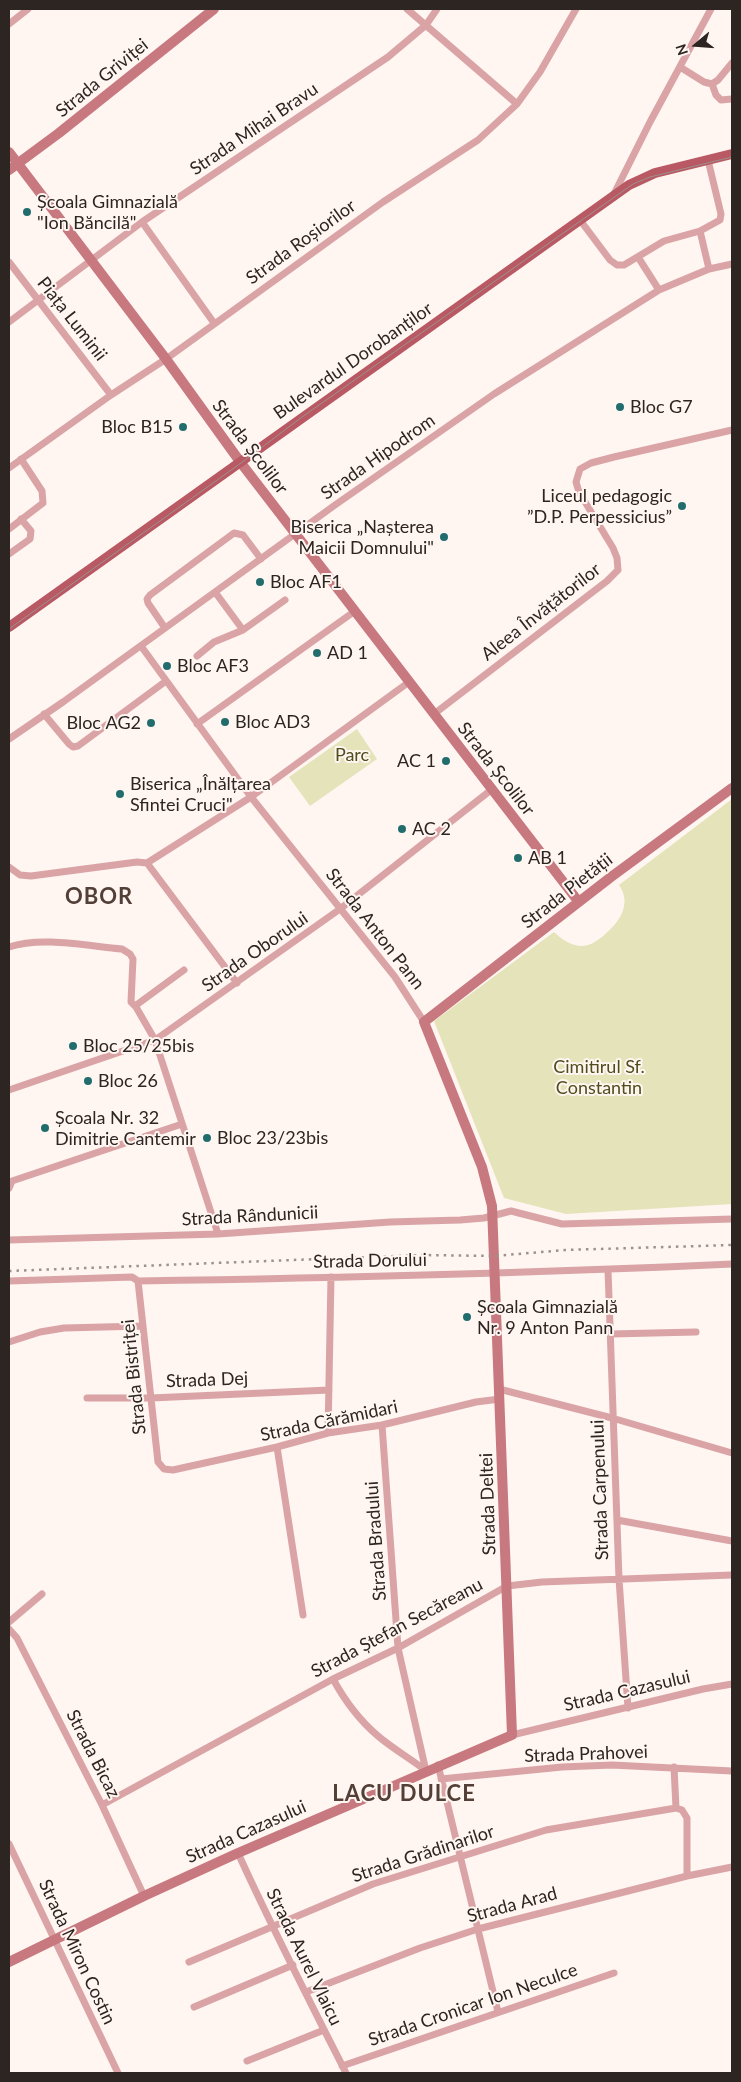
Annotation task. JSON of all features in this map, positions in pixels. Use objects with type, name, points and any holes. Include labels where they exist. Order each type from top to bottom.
[{"type":"main road","name":"Bulevardul Dorobanților","points":[[9,627],[614,195],[645,177],[732,154]]},
{"type":"street","points":[[9,24],[28,9]]},
{"type":"street","name":"Strada Griviței","points":[[9,170],[59,134],[214,9]]},
{"type":"street","points":[[407,9],[517,104]]},
{"type":"street","name":"Strada Mihai Bravu","points":[[9,322],[142,222],[388,57],[426,25],[437,9]]},
{"type":"street","name":"Strada Roșiorilor","points":[[9,468],[111,395],[166,359],[383,202],[478,140],[517,104],[540,72],[576,9]]},
{"type":"street","points":[[614,195],[711,9]]},
{"type":"street","points":[[680,67],[704,82],[712,84],[732,64]]},
{"type":"street","points":[[712,84],[716,95],[721,100],[732,99]]},
{"type":"street","name":"Strada Școlilor","points":[[9,152],[166,359],[239,462],[578,901]]},
{"type":"street","points":[[580,220],[610,260],[618,265],[624,265],[664,241],[700,230],[720,220],[721,214],[708,160]]},
{"type":"street","points":[[142,222],[214,324]]},
{"type":"street","points":[[700,230],[709,269]]},
{"type":"street","points":[[638,257],[659,290]]},
{"type":"street","name":"Piața Luminii","points":[[9,262],[111,395]]},
{"type":"street","name":"Strada Hipodrom","points":[[9,739],[494,394],[659,290],[709,269],[732,264]]},
{"type":"street","name":"Aleea Învățătorilor","points":[[434,714],[607,581],[618,570],[619,564],[615,553],[579,492],[576,482],[580,469],[591,463],[614,457],[732,430]]},
{"type":"street","points":[[9,529],[43,503],[42,491],[21,459]]},
{"type":"street","points":[[9,554],[30,539],[31,531],[21,519]]},
{"type":"street","points":[[165,628],[147,599],[234,533],[243,534],[261,559]]},
{"type":"street","points":[[215,592],[243,630]]},
{"type":"street","points":[[197,656],[214,642],[243,630],[285,600]]},
{"type":"street","points":[[197,724],[355,611]]},
{"type":"street","name":"Strada Anton Pann","points":[[141,646],[251,797],[395,977],[424,1022],[482,1167],[490,1195],[493,1216],[494,1273]]},
{"type":"street","points":[[44,714],[69,744],[73,747],[78,746],[166,681]]},
{"type":"street","points":[[9,867],[20,876],[31,876],[137,862],[146,863],[251,797],[409,682]]},
{"type":"street","name":"Strada Pietății","points":[[424,1022],[578,901],[732,788]]},
{"type":"street","name":"Strada Oborului","points":[[9,1090],[155,1040],[340,909],[491,790]]},
{"type":"street","points":[[146,863],[237,983]]},
{"type":"street","points":[[9,947],[28,942],[122,949],[127,951],[133,959],[131,1002],[155,1040],[218,1234]]},
{"type":"street","points":[[135,1006],[184,970]]},
{"type":"street","points":[[9,1188],[12,1181],[182,1124]]},
{"type":"street","name":"Strada Rândunicii","points":[[9,1240],[218,1234],[390,1222],[460,1220],[493,1216],[510,1211],[562,1224],[732,1219]]},
{"type":"street","name":"Strada Dorului","points":[[9,1281],[132,1277],[138,1281],[331,1277],[608,1270],[732,1264]]},
{"type":"street","name":"Strada Carpenului","points":[[608,1270],[619,1578],[628,1708]]},
{"type":"street","name":"Strada Deltei","points":[[494,1273],[512,1735]]},
{"type":"street","points":[[328,1433],[331,1277]]},
{"type":"street","name":"Strada Bistriței","points":[[138,1281],[158,1462],[164,1469]]},
{"type":"street","points":[[9,1342],[40,1332],[64,1328],[143,1326]]},
{"type":"street","points":[[611,1334],[696,1332]]},
{"type":"street","name":"Strada Dej","points":[[87,1398],[151,1398],[329,1390]]},
{"type":"street","name":"Strada Cărămidari","points":[[164,1469],[173,1470],[277,1447],[328,1433],[382,1425],[476,1402],[500,1394],[612,1418],[732,1454]]},
{"type":"street","name":"Strada Bradului","points":[[382,1425],[398,1648],[426,1770]]},
{"type":"street","points":[[277,1447],[303,1615]]},
{"type":"street","points":[[617,1520],[732,1542]]},
{"type":"street","name":"Strada Ștefan Secăreanu","points":[[102,1806],[333,1679],[398,1648],[507,1586],[619,1578],[732,1575]]},
{"type":"street","points":[[9,1622],[42,1594]]},
{"type":"street","name":"Strada Bicaz","points":[[9,1629],[17,1638],[102,1806],[144,1896]]},
{"type":"street","points":[[333,1679],[352,1710],[365,1724],[378,1736],[426,1770]]},
{"type":"street","name":"Strada Cazasului","points":[[9,1962],[144,1896],[238,1853],[426,1770],[512,1735],[703,1689],[732,1684]]},
{"type":"street","points":[[438,1765],[498,2012]]},
{"type":"street","name":"Strada Prahovei","points":[[442,1779],[612,1765],[732,1771]]},
{"type":"street","points":[[674,1768],[676,1808],[682,1810],[687,1818],[687,1876]]},
{"type":"street","name":"Strada Grădinarilor","points":[[189,1962],[372,1884],[546,1830],[676,1808]]},
{"type":"street","name":"Strada Miron Costin","points":[[9,1844],[118,2073]]},
{"type":"street","name":"Strada Aurel Vlaicu","points":[[238,1853],[272,1928],[293,1965],[344,2070]]},
{"type":"street","name":"Strada Arad","points":[[306,1992],[420,1948],[478,1929],[687,1876],[732,1867]]},
{"type":"street","points":[[194,2007],[293,1965]]},
{"type":"street","name":"Strada Cronicar Ion Neculce","points":[[344,2070],[498,2012],[614,1973]]},
{"type":"street","points":[[247,2061],[324,2030]]},
{"type":"green space","name":"Parc","points":[[357,729],[377,759],[310,806],[289,777]]},
{"type":"green space","name":"Cimitirul Sf. Constantin","points":[[732,799],[732,1204],[566,1214],[504,1198],[434,1021],[554,932],[566,941],[581,946],[595,942],[602,937],[622,914],[624,900],[623,892],[619,885]]},
{"type":"tram line","points":[[9,629],[241,463],[302,417],[633,184],[650,177],[732,157]]},
{"type":"railway","points":[[9,1271],[422,1255],[494,1256],[565,1250],[732,1245]]},
{"type":"place","name":"Școala Gimnazială \"Ion Băncilă\"","points":[[27,212]]},
{"type":"place","name":"Bloc G7","points":[[620,407]]},
{"type":"place","name":"Bloc B15","points":[[183,427]]},
{"type":"place","name":"Liceul pedagogic ”D.P. Perpessicius”","points":[[682,506]]},
{"type":"place","name":"Biserica „Nașterea Maicii Domnului\"","points":[[444,537]]},
{"type":"place","name":"Bloc AF1","points":[[260,582]]},
{"type":"place","name":"AD 1","points":[[317,653]]},
{"type":"place","name":"Bloc AF3","points":[[167,666]]},
{"type":"place","name":"Bloc AD3","points":[[225,722]]},
{"type":"place","name":"Bloc AG2","points":[[151,723]]},
{"type":"place","name":"AC 1","points":[[446,761]]},
{"type":"place","name":"Biserica „Înălțarea Sfintei Cruci\"","points":[[120,794]]},
{"type":"place","name":"AC 2","points":[[402,829]]},
{"type":"place","name":"AB 1","points":[[518,858]]},
{"type":"place","name":"Bloc 25/25bis","points":[[73,1046]]},
{"type":"place","name":"Bloc 26","points":[[88,1081]]},
{"type":"place","name":"Școala Nr. 32 Dimitrie Cantemir","points":[[45,1128]]},
{"type":"place","name":"Bloc 23/23bis","points":[[207,1138]]},
{"type":"place","name":"Școala Gimnazială Nr. 9 Anton Pann","points":[[467,1317]]},
{"type":"district","name":"OBOR","points":[[99,897]]},
{"type":"district","name":"LACU DULCE","points":[[404,1794]]}]
